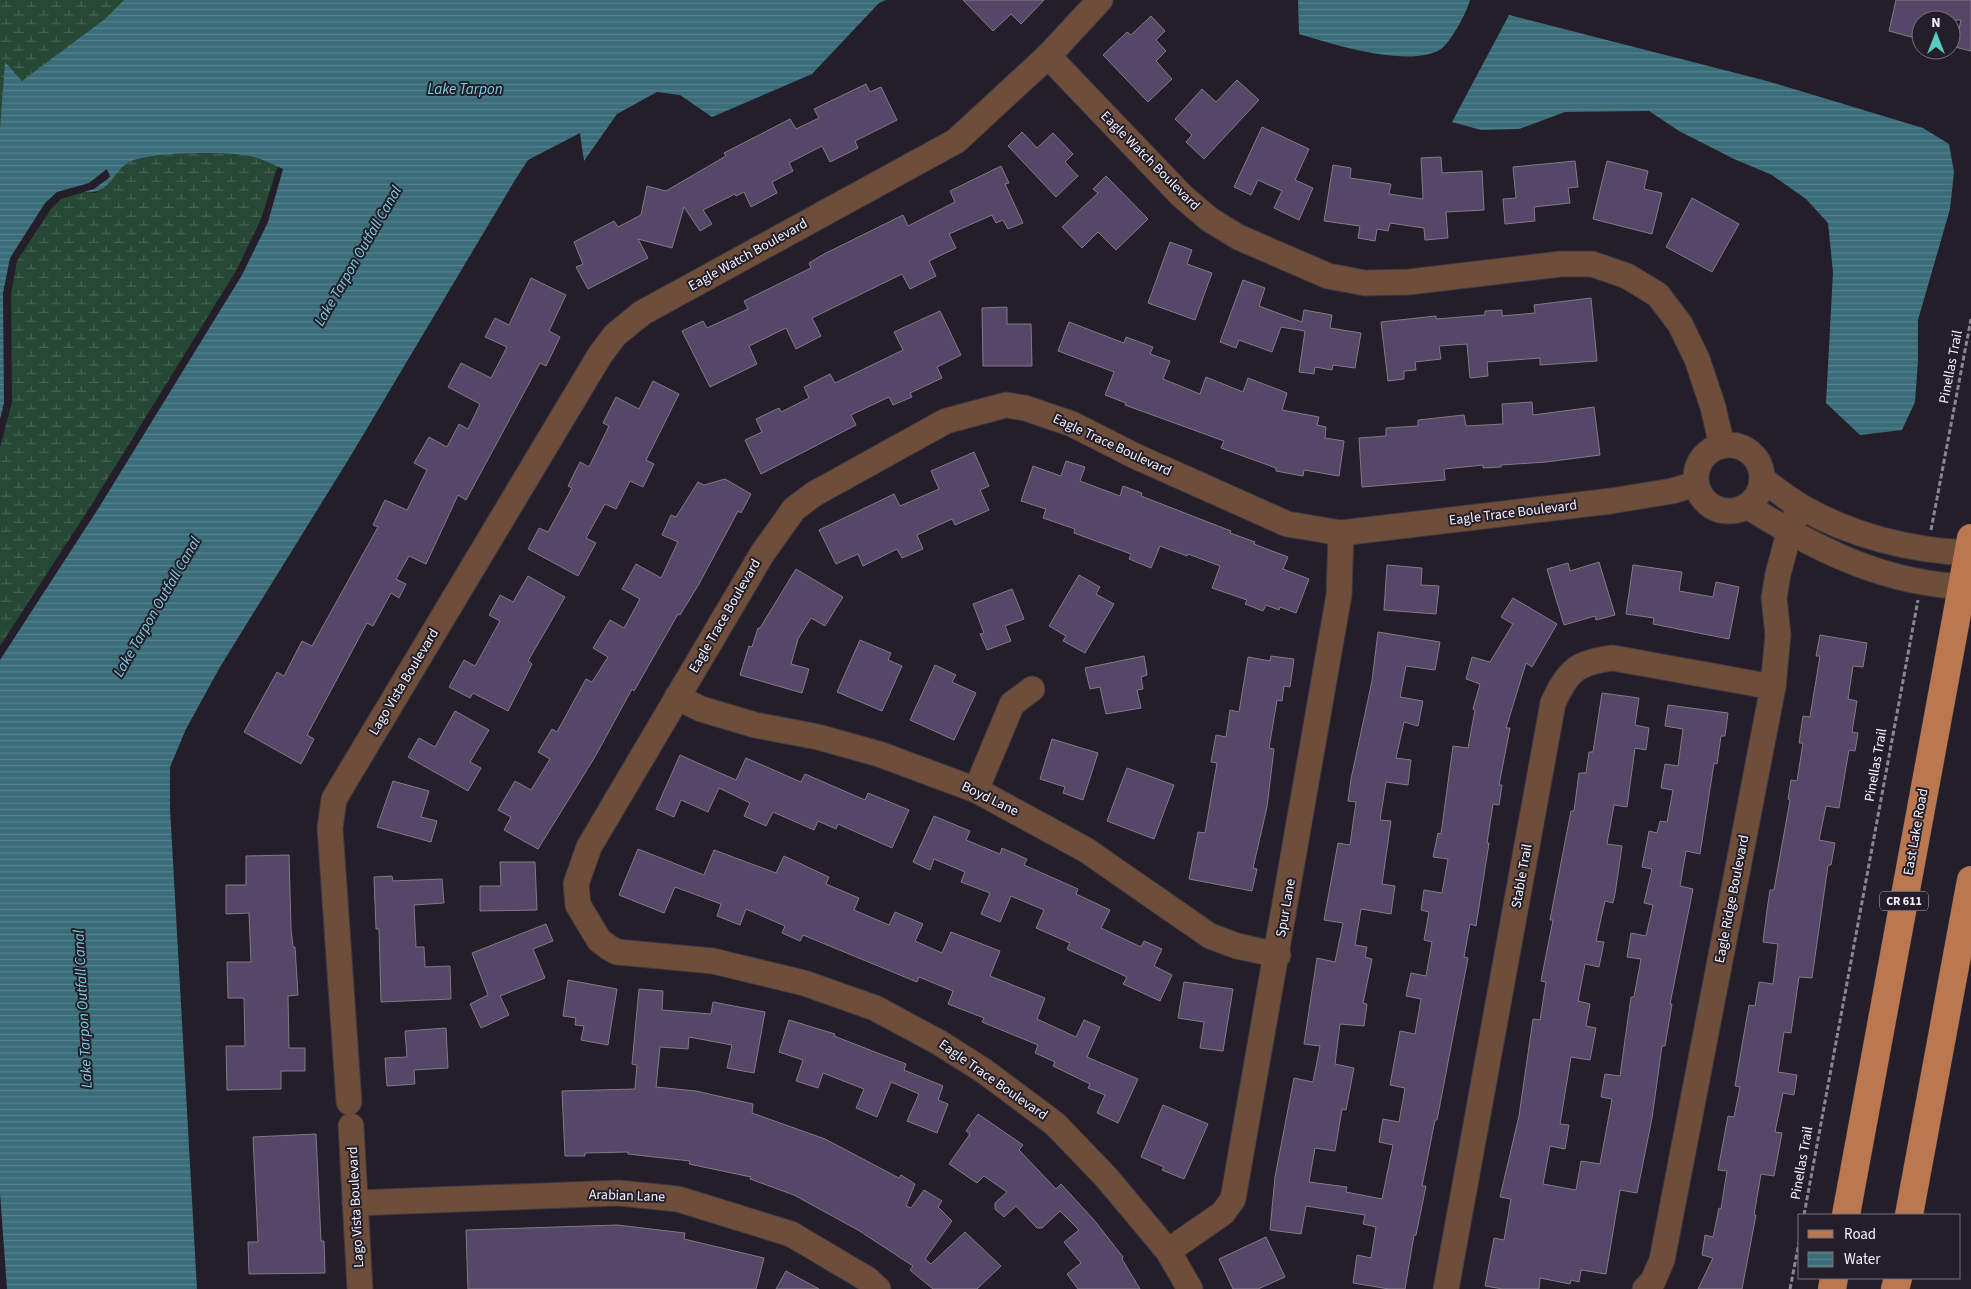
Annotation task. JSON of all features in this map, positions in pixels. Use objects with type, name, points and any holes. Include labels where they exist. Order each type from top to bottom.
[{"type":"main road","name":"East Lake Road","points":[[1846,1214],[1966,586],[1970,548]]},
{"type":"main road","points":[[1909,1214],[1971,880]]},
{"type":"street","points":[[1048,56],[1100,0]]},
{"type":"street","name":"Eagle Watch Boulevard","points":[[642,313],[956,141],[1048,56],[1182,196],[1209,219],[1238,237],[1328,276],[1365,283],[1409,282],[1562,264],[1592,264],[1628,276],[1658,295],[1680,324],[1697,359],[1713,407],[1722,446]]},
{"type":"street","name":"Lago Vista Boulevard","points":[[360,1289],[330,828],[334,799],[600,355],[616,334],[642,313]]},
{"type":"street","name":"Eagle Trace Boulevard","points":[[1190,1289],[1168,1251],[1106,1177],[1055,1124],[984,1071],[940,1043],[875,1008],[804,983],[713,961],[617,952],[599,940],[578,905],[576,884],[589,847],[762,554],[794,509],[814,494],[946,421],[1006,405],[1025,408],[1072,424],[1135,456],[1287,524],[1341,533],[1612,501],[1672,492],[1696,484]]},
{"type":"street","points":[[1722,446],[1741,448],[1750,453],[1761,470],[1762,479],[1755,499],[1747,506],[1737,510],[1716,508],[1700,494],[1696,484],[1699,464],[1712,450],[1722,446]]},
{"type":"street","points":[[1762,479],[1800,506],[1865,535],[1927,551],[1970,548]]},
{"type":"street","points":[[1747,506],[1789,533],[1852,564],[1921,580],[1966,586]]},
{"type":"street","name":"Eagle Ridge Boulevard","points":[[1644,1289],[1653,1280],[1662,1260],[1773,687],[1778,635],[1774,598],[1778,574],[1789,533],[1800,506]]},
{"type":"street","name":"Spur Lane","points":[[1168,1251],[1223,1213],[1233,1199],[1278,955],[1339,595],[1341,533]]},
{"type":"street","name":"Stable Trail","points":[[1446,1289],[1554,703],[1564,679],[1588,661],[1614,658],[1773,687]]},
{"type":"street","points":[[976,790],[1012,704],[1032,689]]},
{"type":"street","name":"Boyd Lane","points":[[677,697],[702,710],[755,725],[818,737],[879,754],[976,790],[1086,850],[1210,936],[1237,946],[1278,955]]},
{"type":"street","name":"Arabian Lane","points":[[355,1203],[619,1193],[678,1198],[791,1234],[867,1279],[878,1289]]},
{"type":"path","name":"Pinellas Trail","points":[[1927,551],[1971,319]]},
{"type":"path","name":"Pinellas Trail","points":[[1804,1214],[1921,580]]},
{"type":"path","points":[[1790,1289],[1798,1248]]},
{"type":"green space","points":[[0,0],[177,0],[41,88],[19,79],[5,62],[14,130],[0,146]]},
{"type":"green space","points":[[223,145],[278,165],[261,219],[236,271],[92,504],[0,646],[0,447],[12,403],[11,294],[17,261],[51,209],[61,199],[84,192],[96,193],[136,151]]},
{"type":"water","points":[[124,0],[886,0],[879,3],[812,74],[712,117],[680,95],[657,92],[617,114],[584,161],[580,133],[528,160],[350,457],[220,667],[186,729],[170,767],[170,808],[197,1289],[7,1289],[0,1193],[0,660],[98,509],[242,275],[268,222],[283,169],[244,155],[183,153],[135,160],[126,164],[104,187],[93,192],[84,192],[94,189],[110,177],[107,169],[89,183],[57,192],[45,203],[10,258],[3,293],[4,403],[0,419],[0,130],[5,62],[22,81],[105,19]]},
{"type":"water","points":[[1298,0],[1470,0],[1458,26],[1441,49],[1427,55],[1391,56],[1350,48],[1299,34]]},
{"type":"water","points":[[1509,15],[1767,81],[1923,128],[1949,144],[1954,172],[1950,209],[1918,320],[1915,402],[1902,430],[1860,435],[1826,403],[1833,272],[1828,223],[1806,199],[1772,175],[1734,159],[1679,131],[1649,111],[1565,112],[1519,129],[1481,130],[1452,122]]},
{"type":"building","points":[[963,0],[1044,0],[1021,24],[1011,14],[993,31]]},
{"type":"building","points":[[1896,0],[1971,0],[1971,51],[1961,48],[1961,10],[1911,10],[1911,37],[1889,31]]},
{"type":"building","points":[[1151,16],[1165,31],[1156,40],[1166,51],[1156,61],[1172,79],[1148,102],[1103,55],[1127,32],[1131,35]]},
{"type":"building","points":[[1237,80],[1259,100],[1204,159],[1186,142],[1192,135],[1175,119],[1202,89],[1216,102]]},
{"type":"building","points":[[866,84],[870,92],[881,87],[897,120],[855,141],[858,148],[830,162],[822,146],[789,163],[793,171],[772,182],[777,193],[751,207],[744,192],[736,196],[735,194],[703,210],[712,224],[700,231],[684,207],[672,248],[638,239],[648,258],[588,289],[576,267],[583,264],[574,242],[614,221],[618,227],[641,215],[647,186],[666,191],[726,156],[724,153],[790,119],[796,129],[819,118],[814,109]]},
{"type":"building","points":[[1262,127],[1309,149],[1295,180],[1313,188],[1299,220],[1274,208],[1282,191],[1258,180],[1251,195],[1234,187]]},
{"type":"building","points":[[1022,132],[1037,148],[1053,133],[1073,154],[1065,162],[1078,176],[1056,197],[1008,146]]},
{"type":"building","points":[[1441,157],[1442,173],[1482,171],[1484,210],[1446,212],[1448,238],[1425,240],[1424,228],[1390,223],[1388,231],[1377,229],[1375,241],[1358,238],[1360,226],[1324,221],[1333,165],[1351,168],[1350,178],[1391,184],[1389,194],[1423,199],[1421,158]]},
{"type":"building","points":[[1575,161],[1578,187],[1568,188],[1570,203],[1534,207],[1535,221],[1505,224],[1503,199],[1516,198],[1513,167]]},
{"type":"building","points":[[1607,161],[1648,171],[1644,189],[1662,193],[1652,234],[1593,219]]},
{"type":"building","points":[[1001,166],[1009,183],[1005,184],[1023,223],[1008,229],[1003,220],[996,223],[992,215],[949,234],[956,248],[929,261],[936,276],[910,289],[902,274],[812,318],[821,336],[796,349],[786,328],[749,346],[757,364],[710,387],[682,331],[703,321],[707,328],[748,309],[744,301],[811,268],[809,263],[824,254],[903,215],[908,226],[955,202],[950,191]]},
{"type":"building","points":[[1106,176],[1148,219],[1116,250],[1098,232],[1082,248],[1062,227],[1098,193],[1093,189]]},
{"type":"building","points":[[1692,198],[1739,224],[1712,272],[1666,247]]},
{"type":"building","points":[[1170,242],[1192,250],[1187,264],[1212,273],[1195,320],[1148,303]]},
{"type":"building","points":[[531,278],[566,295],[549,331],[560,337],[546,366],[540,363],[466,500],[458,495],[426,564],[409,556],[396,579],[406,584],[399,598],[391,593],[373,626],[367,623],[307,735],[314,739],[301,764],[244,732],[277,672],[284,676],[302,641],[312,646],[378,527],[373,525],[385,500],[407,510],[427,470],[414,463],[429,437],[447,447],[459,424],[468,429],[480,404],[448,387],[461,363],[491,378],[507,347],[485,337],[495,318],[509,325]]},
{"type":"building","points":[[1243,280],[1265,288],[1259,306],[1302,322],[1304,310],[1332,315],[1330,328],[1361,333],[1355,368],[1333,365],[1332,370],[1315,367],[1314,374],[1299,372],[1305,331],[1281,327],[1272,352],[1239,340],[1236,348],[1220,342]]},
{"type":"building","points":[[1591,298],[1597,361],[1540,365],[1540,358],[1487,362],[1488,376],[1470,378],[1467,344],[1439,346],[1441,359],[1415,362],[1416,370],[1404,371],[1404,379],[1388,381],[1381,322],[1436,316],[1436,319],[1485,315],[1485,311],[1502,310],[1502,316],[1535,313],[1534,305]]},
{"type":"building","points":[[1007,307],[1007,324],[1031,324],[1032,366],[983,366],[982,308]]},
{"type":"building","points":[[940,311],[961,355],[937,367],[942,378],[910,393],[912,397],[893,405],[889,397],[851,415],[856,425],[761,474],[745,440],[762,432],[756,419],[779,408],[781,412],[809,398],[804,387],[830,374],[835,383],[903,350],[894,332]]},
{"type":"building","points":[[1069,322],[1124,343],[1126,337],[1153,347],[1150,354],[1170,361],[1163,379],[1200,394],[1206,377],[1243,392],[1248,378],[1287,393],[1282,410],[1319,417],[1317,425],[1326,427],[1325,438],[1344,441],[1339,476],[1304,470],[1303,476],[1276,471],[1276,468],[1221,448],[1224,441],[1125,405],[1126,403],[1105,395],[1114,372],[1058,351]]},
{"type":"building","points":[[653,381],[679,394],[646,460],[654,464],[643,487],[630,481],[616,509],[605,504],[586,538],[596,543],[578,576],[528,549],[539,528],[548,532],[572,488],[568,486],[580,462],[589,467],[609,426],[603,423],[616,397],[639,409]]},
{"type":"building","points":[[1532,402],[1533,415],[1594,407],[1600,455],[1546,462],[1501,465],[1501,467],[1483,468],[1483,465],[1444,469],[1445,480],[1362,487],[1359,438],[1386,436],[1386,428],[1418,426],[1418,420],[1464,415],[1466,426],[1503,424],[1502,404]]},
{"type":"building","points":[[974,452],[989,486],[980,490],[989,510],[955,525],[952,519],[917,535],[923,549],[902,558],[897,549],[863,566],[858,554],[836,564],[819,530],[894,494],[900,506],[939,489],[931,471]]},
{"type":"building","points":[[1066,461],[1085,467],[1080,481],[1120,496],[1123,486],[1142,493],[1141,496],[1231,531],[1230,533],[1255,542],[1254,544],[1288,557],[1283,569],[1309,579],[1296,613],[1280,607],[1279,610],[1266,605],[1263,611],[1245,604],[1247,600],[1212,588],[1220,566],[1160,546],[1151,568],[1129,559],[1131,554],[1074,533],[1075,529],[1043,518],[1046,509],[1021,501],[1033,466],[1061,476]]},
{"type":"building","points":[[725,479],[751,494],[741,513],[738,511],[699,584],[680,615],[678,614],[634,691],[632,689],[596,755],[538,849],[504,830],[511,817],[498,810],[515,781],[531,790],[550,759],[538,752],[552,729],[557,732],[586,679],[592,682],[608,657],[593,648],[610,620],[624,628],[640,599],[622,589],[636,564],[661,578],[678,542],[662,535],[671,515],[676,517],[698,482],[704,485]]},
{"type":"building","points":[[1599,562],[1615,615],[1596,620],[1595,616],[1564,625],[1547,569],[1568,563],[1570,571]]},
{"type":"building","points":[[1387,565],[1422,568],[1421,585],[1439,586],[1436,614],[1384,610]]},
{"type":"building","points":[[1633,565],[1682,572],[1679,591],[1713,597],[1716,582],[1739,587],[1729,639],[1653,624],[1654,618],[1626,614]]},
{"type":"building","points":[[796,569],[843,597],[825,626],[811,618],[798,639],[791,664],[809,669],[802,693],[740,675],[749,646],[752,647],[758,628],[760,628]]},
{"type":"building","points":[[1079,575],[1100,587],[1096,594],[1114,604],[1085,653],[1063,641],[1066,636],[1049,626]]},
{"type":"building","points":[[528,576],[565,597],[528,661],[532,664],[508,711],[473,693],[470,698],[449,687],[464,660],[475,666],[500,621],[489,615],[500,595],[513,602]]},
{"type":"building","points":[[1012,589],[1024,619],[1005,626],[1011,641],[987,650],[980,634],[984,633],[973,604]]},
{"type":"building","points":[[1513,598],[1557,624],[1532,667],[1526,663],[1506,728],[1510,728],[1499,785],[1502,785],[1499,805],[1493,804],[1476,926],[1470,924],[1464,957],[1468,958],[1437,1120],[1435,1120],[1422,1186],[1426,1186],[1416,1235],[1414,1235],[1405,1289],[1389,1289],[1353,1283],[1357,1255],[1371,1258],[1376,1227],[1363,1224],[1365,1215],[1306,1206],[1301,1234],[1270,1230],[1275,1177],[1294,1078],[1313,1082],[1320,1046],[1304,1044],[1317,958],[1335,962],[1343,923],[1324,920],[1338,843],[1350,845],[1356,802],[1348,801],[1372,681],[1378,632],[1440,642],[1435,670],[1406,666],[1400,697],[1423,701],[1418,726],[1404,722],[1396,758],[1411,760],[1408,785],[1386,782],[1380,820],[1391,821],[1382,884],[1395,886],[1391,914],[1361,909],[1355,945],[1367,947],[1365,957],[1372,959],[1363,1003],[1367,1004],[1364,1026],[1340,1024],[1335,1064],[1354,1068],[1346,1110],[1342,1109],[1335,1151],[1315,1148],[1309,1182],[1347,1187],[1346,1192],[1382,1199],[1393,1145],[1379,1142],[1383,1119],[1399,1122],[1405,1088],[1390,1085],[1400,1031],[1415,1034],[1421,999],[1406,996],[1411,973],[1426,976],[1432,942],[1424,940],[1429,912],[1421,910],[1424,890],[1442,893],[1448,859],[1433,857],[1438,833],[1441,834],[1453,746],[1468,748],[1475,710],[1473,709],[1480,684],[1466,679],[1472,657],[1490,662],[1513,624],[1501,617]]},
{"type":"building","points":[[1820,635],[1867,643],[1863,667],[1853,666],[1848,699],[1857,701],[1852,732],[1858,733],[1855,751],[1849,750],[1839,808],[1826,806],[1819,840],[1835,843],[1831,865],[1828,865],[1812,978],[1799,977],[1791,1033],[1784,1032],[1778,1072],[1797,1075],[1794,1095],[1783,1093],[1775,1132],[1782,1133],[1774,1176],[1761,1174],[1754,1215],[1756,1215],[1742,1289],[1698,1289],[1713,1258],[1702,1255],[1705,1235],[1713,1237],[1719,1208],[1721,1209],[1727,1171],[1718,1170],[1728,1116],[1734,1117],[1740,1087],[1735,1086],[1749,1005],[1755,1006],[1759,982],[1773,984],[1778,944],[1763,942],[1767,910],[1770,890],[1774,890],[1790,800],[1788,799],[1791,780],[1797,781],[1803,743],[1799,743],[1803,716],[1810,717],[1820,656],[1816,656]]},
{"type":"building","points":[[860,640],[891,653],[888,660],[902,666],[882,711],[837,692]]},
{"type":"building","points":[[1144,656],[1147,675],[1141,677],[1143,689],[1137,690],[1141,708],[1106,714],[1100,687],[1090,689],[1085,668]]},
{"type":"building","points":[[1271,656],[1294,659],[1290,687],[1284,686],[1282,701],[1277,700],[1269,748],[1274,749],[1267,807],[1253,868],[1257,869],[1252,891],[1189,879],[1198,832],[1205,833],[1217,763],[1211,762],[1216,735],[1226,737],[1230,710],[1239,712],[1248,657],[1270,661]]},
{"type":"building","points":[[935,665],[956,675],[952,682],[976,693],[954,740],[910,720]]},
{"type":"building","points":[[1602,693],[1639,698],[1635,725],[1649,728],[1646,750],[1635,748],[1627,807],[1614,805],[1607,844],[1622,846],[1615,894],[1613,903],[1605,901],[1596,941],[1604,942],[1599,967],[1585,964],[1578,1001],[1590,1004],[1586,1026],[1596,1028],[1590,1060],[1571,1057],[1560,1124],[1569,1125],[1565,1149],[1550,1146],[1543,1184],[1576,1190],[1581,1161],[1600,1164],[1612,1099],[1601,1097],[1605,1074],[1620,1076],[1631,997],[1634,997],[1641,959],[1627,957],[1631,933],[1646,936],[1653,905],[1644,903],[1652,869],[1642,867],[1649,831],[1657,833],[1660,821],[1667,822],[1673,790],[1661,788],[1665,764],[1678,766],[1683,729],[1665,726],[1668,705],[1728,713],[1725,736],[1721,736],[1717,764],[1714,763],[1700,854],[1686,851],[1680,886],[1693,889],[1670,1004],[1672,1004],[1665,1046],[1662,1046],[1652,1118],[1637,1193],[1620,1190],[1606,1274],[1581,1270],[1579,1282],[1571,1280],[1570,1284],[1540,1278],[1539,1289],[1503,1289],[1485,1286],[1494,1238],[1504,1240],[1511,1199],[1500,1197],[1519,1116],[1533,1019],[1540,1020],[1546,982],[1541,981],[1553,920],[1550,920],[1571,811],[1574,811],[1579,773],[1586,773],[1589,752],[1593,752]]},
{"type":"building","points":[[455,711],[489,730],[470,762],[481,768],[468,791],[408,757],[419,738],[435,747]]},
{"type":"building","points":[[1052,739],[1098,753],[1083,800],[1063,793],[1065,787],[1040,779]]},
{"type":"building","points":[[680,755],[736,780],[746,758],[801,782],[805,774],[865,800],[868,793],[909,810],[892,848],[838,824],[836,829],[818,821],[814,830],[773,812],[766,826],[744,816],[750,803],[719,788],[708,812],[681,800],[674,817],[656,809]]},
{"type":"building","points":[[1127,768],[1174,785],[1154,839],[1107,821]]},
{"type":"building","points":[[393,781],[429,791],[421,817],[437,821],[431,842],[377,827]]},
{"type":"building","points":[[934,816],[970,831],[966,840],[1000,854],[1002,848],[1027,859],[1024,865],[1078,889],[1076,894],[1110,910],[1101,928],[1141,947],[1144,941],[1162,949],[1154,966],[1172,975],[1160,1001],[1123,984],[1127,977],[1067,949],[1070,943],[1036,928],[1044,910],[1011,896],[1000,922],[981,914],[990,893],[961,882],[965,872],[934,859],[930,870],[913,862]]},
{"type":"building","points":[[638,849],[704,875],[714,850],[776,873],[784,856],[829,877],[826,884],[859,898],[854,910],[889,925],[895,912],[923,924],[915,941],[942,953],[951,932],[1000,951],[990,976],[1045,998],[1037,1019],[1076,1037],[1084,1020],[1100,1027],[1087,1057],[1138,1079],[1118,1123],[1097,1113],[1105,1095],[1088,1088],[1090,1084],[1053,1066],[1055,1062],[1035,1053],[1038,1045],[982,1022],[984,1018],[948,1004],[953,991],[919,977],[917,982],[803,935],[800,941],[782,933],[785,926],[746,909],[740,925],[717,916],[721,904],[675,887],[664,913],[619,895]]},
{"type":"building","points":[[289,855],[291,929],[293,947],[295,947],[298,995],[288,996],[289,1048],[305,1048],[305,1071],[281,1071],[281,1089],[227,1090],[226,1046],[245,1046],[244,998],[228,998],[227,962],[251,962],[249,913],[226,914],[226,885],[246,885],[246,856]]},
{"type":"building","points":[[500,862],[535,862],[537,910],[480,911],[480,886],[501,886]]},
{"type":"building","points":[[392,876],[393,881],[442,879],[444,903],[414,905],[416,947],[424,947],[425,967],[450,966],[451,999],[381,1002],[379,929],[376,929],[374,877]]},
{"type":"building","points":[[546,924],[553,941],[533,949],[545,978],[500,996],[509,1015],[481,1028],[470,1004],[488,995],[472,953]]},
{"type":"building","points":[[568,980],[617,989],[608,1045],[581,1040],[584,1026],[575,1025],[576,1018],[563,1016]]},
{"type":"building","points":[[1184,982],[1233,989],[1223,1051],[1200,1048],[1204,1022],[1178,1018]]},
{"type":"building","points":[[639,989],[663,991],[662,1010],[711,1014],[713,1002],[765,1012],[754,1073],[727,1068],[732,1045],[689,1037],[688,1049],[660,1047],[656,1087],[696,1091],[753,1104],[752,1113],[825,1139],[899,1178],[901,1175],[915,1184],[906,1206],[911,1208],[924,1190],[942,1201],[938,1207],[952,1221],[925,1259],[931,1264],[965,1232],[1001,1266],[977,1289],[933,1289],[910,1270],[913,1266],[858,1230],[794,1195],[750,1179],[751,1177],[689,1164],[690,1161],[628,1154],[628,1152],[585,1153],[585,1156],[565,1156],[562,1091],[635,1089],[637,1065],[632,1064]]},
{"type":"building","points":[[789,1020],[835,1034],[834,1036],[906,1064],[904,1070],[943,1086],[938,1100],[948,1104],[937,1133],[907,1121],[919,1094],[891,1082],[877,1117],[856,1108],[864,1089],[823,1073],[818,1088],[796,1081],[803,1060],[779,1052]]},
{"type":"building","points":[[446,1028],[448,1068],[414,1070],[415,1084],[387,1086],[385,1058],[407,1057],[405,1031]]},
{"type":"building","points":[[1163,1105],[1208,1124],[1184,1179],[1162,1170],[1164,1167],[1141,1157]]},
{"type":"building","points":[[978,1114],[1023,1145],[1019,1150],[1056,1189],[1061,1184],[1094,1220],[1123,1257],[1122,1259],[1140,1289],[1078,1289],[1067,1274],[1081,1263],[1064,1242],[1079,1230],[1060,1211],[1042,1228],[1037,1228],[1016,1206],[1004,1217],[995,1209],[995,1203],[1007,1192],[984,1176],[977,1183],[949,1164],[970,1134],[966,1131]]},
{"type":"building","points":[[316,1134],[321,1241],[324,1241],[325,1273],[249,1274],[248,1242],[258,1242],[253,1137]]},
{"type":"building","points":[[617,1225],[685,1233],[684,1239],[764,1258],[756,1289],[468,1289],[466,1230]]},
{"type":"building","points":[[1266,1237],[1285,1277],[1258,1289],[1233,1289],[1219,1259]]},
{"type":"building","points":[[786,1271],[819,1289],[776,1289]]},
{"type":"water label","name":"Lake Tarpon","points":[[465,89]]},
{"type":"water label","name":"Lake Tarpon Outfall Canal","points":[[358,256]]},
{"type":"water label","name":"Lake Tarpon Outfall Canal","points":[[157,607]]},
{"type":"water label","name":"Lake Tarpon Outfall Canal","points":[[83,1009]]}]
